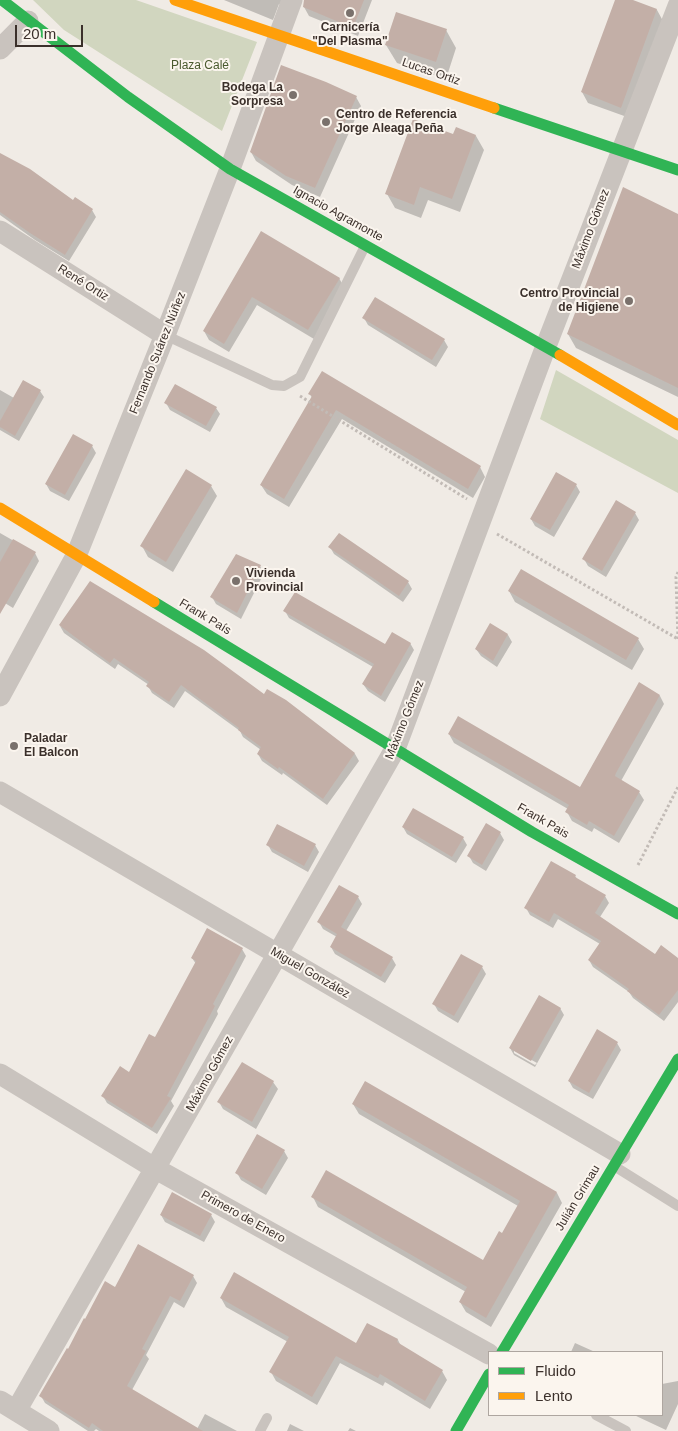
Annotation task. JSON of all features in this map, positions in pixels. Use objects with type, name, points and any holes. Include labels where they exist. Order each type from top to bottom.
[{"type":"main road","name":"Ignacio Agramonte","points":[[2,0],[128,97],[230,169],[546,346],[678,425]]},
{"type":"main road","name":"Lucas Ortiz","points":[[175,0],[678,170]]},
{"type":"main road","name":"Frank País","points":[[0,508],[396,749]]},
{"type":"main road","name":"Frank Pais","points":[[396,749],[532,832],[678,914]]},
{"type":"main road","name":"Julián Grimau","points":[[503,1351],[678,1059]]},
{"type":"main road","points":[[456,1431],[488,1376]]},
{"type":"street","name":"Fernando Suárez Núñez","points":[[0,696],[76,556],[230,169],[292,0]]},
{"type":"street","name":"Máximo Gómez","points":[[8,1406],[156,1169],[396,749],[546,346],[678,6]]},
{"type":"street","points":[[0,49],[28,21]]},
{"type":"street","name":"René Ortiz","points":[[0,231],[165,335]]},
{"type":"street","name":"Miguel González","points":[[0,792],[278,954],[616,1160]]},
{"type":"street","name":"Primero de Enero","points":[[0,1074],[156,1169],[488,1353]]},
{"type":"street","points":[[8,1406],[49,1431]]},
{"type":"lane","points":[[165,335],[272,385],[284,386],[300,377],[366,245]]},
{"type":"lane","points":[[616,1160],[678,1206]]},
{"type":"lane","points":[[598,1416],[626,1431]]},
{"type":"lane","points":[[260,1431],[267,1418]]},
{"type":"path","points":[[284,386],[482,517],[678,639]]},
{"type":"path","points":[[678,572],[676,577],[678,639]]},
{"type":"path","points":[[627,886],[678,787]]},
{"type":"green space","name":"Plaza Calé","points":[[33,0],[136,0],[257,42],[222,131],[64,30]]},
{"type":"green space","points":[[556,370],[678,440],[678,493],[540,419]]},
{"type":"building","points":[[304,0],[364,0],[353,28],[303,7]]},
{"type":"building","points":[[615,0],[633,0],[657,9],[621,108],[581,92]]},
{"type":"building","points":[[396,12],[447,29],[436,62],[385,45]]},
{"type":"building","points":[[281,65],[357,96],[315,188],[286,176],[250,152]]},
{"type":"building","points":[[413,119],[453,134],[456,127],[476,135],[452,199],[420,187],[414,205],[385,194]]},
{"type":"building","points":[[0,153],[30,169],[73,200],[75,197],[93,209],[65,255],[0,212]]},
{"type":"building","name":"Centro Provincial de Higiene","points":[[623,187],[678,214],[678,388],[567,334]]},
{"type":"building","points":[[261,231],[340,278],[308,330],[252,297],[224,344],[203,331]]},
{"type":"building","points":[[375,297],[445,339],[432,360],[362,318]]},
{"type":"building","points":[[322,371],[481,466],[468,489],[336,410],[284,499],[260,485],[312,396],[308,394]]},
{"type":"building","points":[[23,380],[41,390],[15,436],[0,427],[0,421]]},
{"type":"building","points":[[175,384],[217,407],[206,426],[164,403]]},
{"type":"building","points":[[73,434],[93,445],[65,495],[45,484]]},
{"type":"building","points":[[186,469],[212,485],[166,562],[140,546]]},
{"type":"building","points":[[556,472],[577,484],[550,530],[530,519]]},
{"type":"building","points":[[616,500],[636,512],[602,571],[582,559]]},
{"type":"building","points":[[339,533],[409,581],[399,596],[328,547]]},
{"type":"building","points":[[13,539],[36,552],[0,614],[0,562]]},
{"type":"building","name":"Vivienda Provincial","points":[[236,554],[261,565],[237,613],[210,597]]},
{"type":"building","points":[[521,569],[639,638],[626,660],[508,591]]},
{"type":"building","points":[[90,581],[204,650],[264,694],[267,689],[286,700],[355,753],[323,799],[279,767],[278,769],[257,754],[261,747],[238,730],[239,728],[181,685],[169,702],[146,686],[149,682],[114,658],[110,663],[59,625]]},
{"type":"building","points":[[295,592],[385,644],[392,632],[411,643],[381,696],[362,684],[374,664],[283,611]]},
{"type":"building","points":[[490,623],[508,634],[493,661],[475,649]]},
{"type":"building","points":[[639,682],[660,695],[615,776],[640,791],[614,836],[589,821],[587,825],[565,812],[569,805],[448,734],[458,716],[580,787]]},
{"type":"building","points":[[413,808],[464,837],[452,857],[402,827]]},
{"type":"building","points":[[486,823],[501,832],[482,865],[467,856]]},
{"type":"building","points":[[277,824],[316,844],[304,866],[266,845]]},
{"type":"building","points":[[551,861],[606,895],[595,913],[655,954],[661,945],[678,958],[678,990],[659,1015],[627,991],[629,989],[588,960],[601,941],[554,913],[549,922],[524,908]]},
{"type":"building","points":[[339,885],[359,896],[341,927],[393,957],[381,977],[330,947],[337,934],[317,922]]},
{"type":"building","points":[[207,928],[243,948],[213,1004],[215,1006],[167,1096],[171,1098],[152,1128],[101,1096],[120,1066],[129,1072],[149,1034],[155,1037],[196,961],[191,958]]},
{"type":"building","points":[[461,954],[483,966],[454,1016],[432,1004]]},
{"type":"building","points":[[539,995],[561,1008],[531,1061],[509,1048]]},
{"type":"building","points":[[597,1029],[618,1042],[589,1093],[568,1081]]},
{"type":"building","points":[[242,1062],[274,1081],[252,1122],[217,1102]]},
{"type":"building","points":[[365,1081],[557,1192],[486,1318],[459,1302],[467,1287],[311,1197],[326,1170],[483,1260],[499,1231],[502,1233],[520,1201],[352,1104]]},
{"type":"building","points":[[257,1134],[285,1150],[262,1189],[235,1173]]},
{"type":"building","points":[[172,1192],[212,1214],[200,1236],[160,1215]]},
{"type":"building","points":[[138,1244],[194,1275],[180,1301],[170,1296],[142,1349],[146,1351],[127,1386],[203,1431],[103,1431],[92,1423],[89,1428],[39,1396],[68,1349],[105,1281],[115,1287]]},
{"type":"building","points":[[234,1272],[356,1343],[367,1323],[398,1339],[397,1342],[443,1370],[425,1401],[380,1374],[378,1378],[336,1356],[312,1397],[269,1372],[289,1337],[220,1298]]},
{"type":"traffic: fast","points":[[2,0],[128,97],[230,169],[560,355]]},
{"type":"traffic: fast","points":[[494,108],[678,170]]},
{"type":"traffic: fast","points":[[154,602],[532,832],[678,914]]},
{"type":"traffic: fast","points":[[503,1351],[678,1059]]},
{"type":"traffic: fast","points":[[456,1431],[488,1376]]},
{"type":"traffic: slow","points":[[175,0],[494,108]]},
{"type":"traffic: slow","points":[[560,355],[678,425]]},
{"type":"traffic: slow","points":[[0,508],[154,602]]},
{"type":"place","name":"Carnicería \"Del Plasma\"","points":[[350,13]]},
{"type":"place","name":"Bodega La Sorpresa","points":[[293,95]]},
{"type":"place","name":"Centro de Referencia Jorge Aleaga Peña","points":[[326,122]]},
{"type":"place","name":"Centro Provincial de Higiene","points":[[629,301]]},
{"type":"place","name":"Vivienda Provincial","points":[[236,581]]},
{"type":"place","name":"Paladar El Balcon","points":[[14,746]]}]
